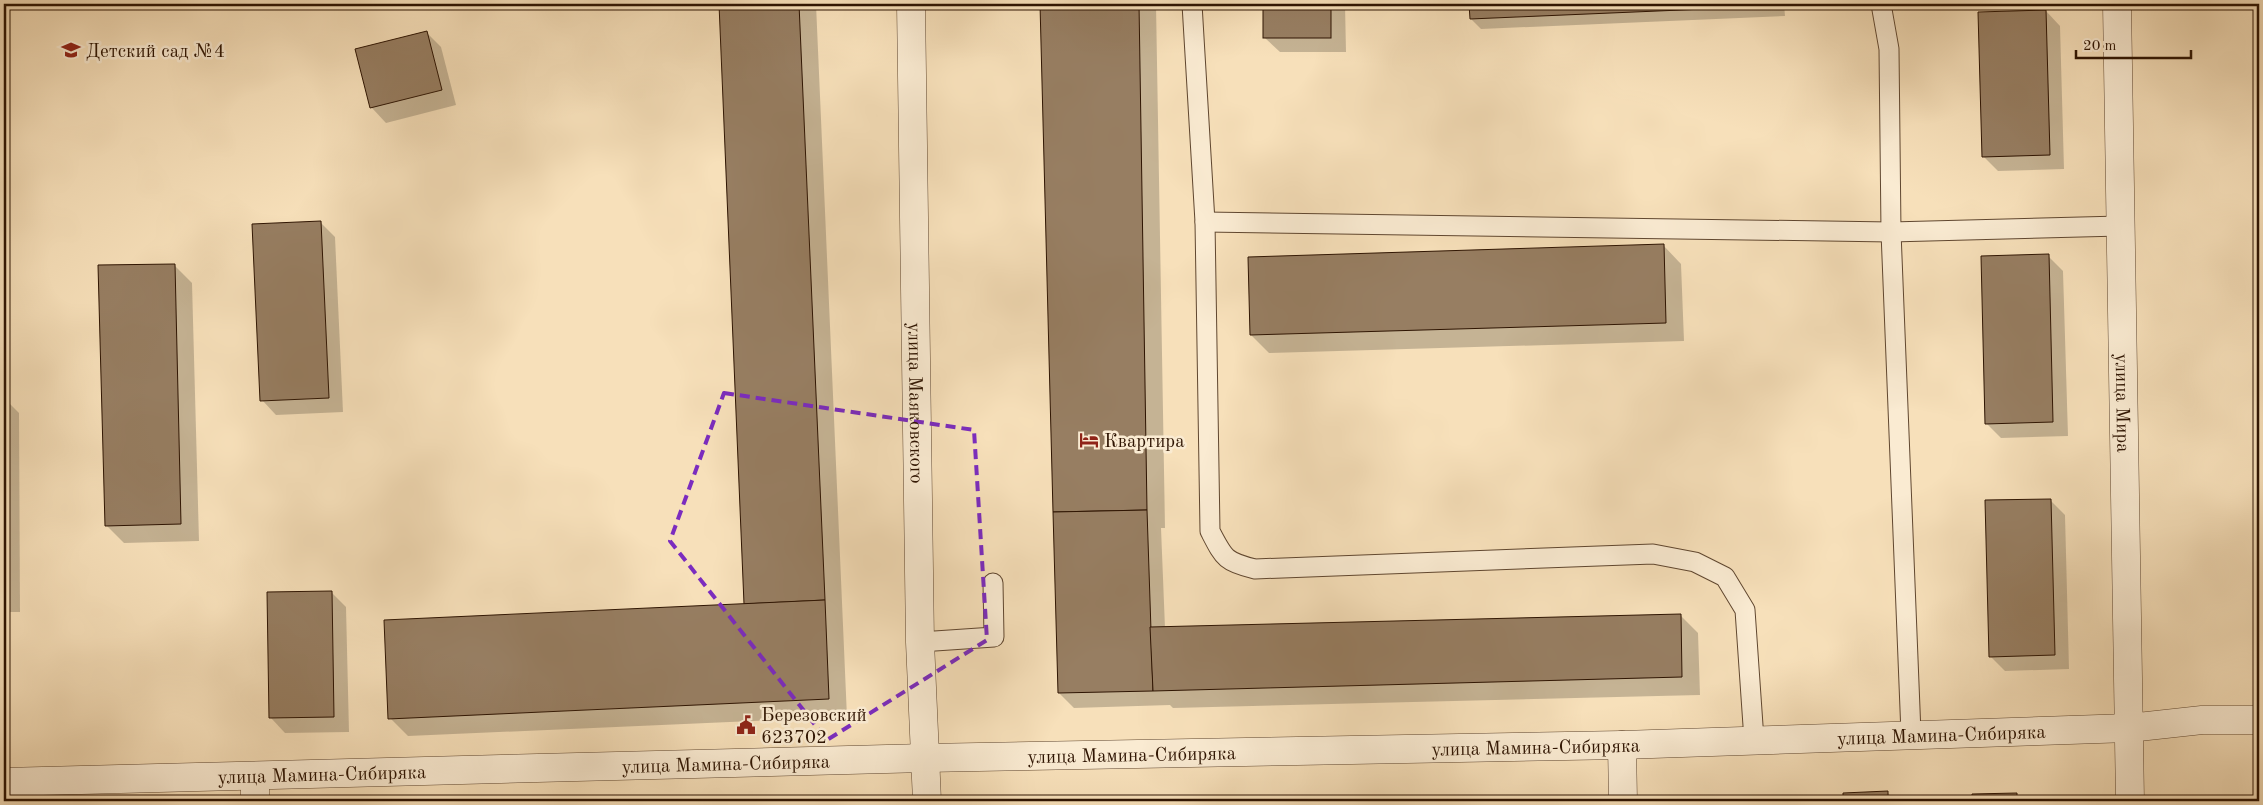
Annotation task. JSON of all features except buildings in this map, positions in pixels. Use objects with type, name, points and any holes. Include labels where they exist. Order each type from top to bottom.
[{"type":"street","name":"улица Маяковского","points":[[911,4],[920,642],[927,801]]},
{"type":"street","name":"улица Мира","points":[[2117,4],[2130,801]]},
{"type":"street","name":"улица Мамина-Сибиряка","points":[[4,782],[255,789],[925,758],[1622,745],[2128,728],[2202,720],[2259,720]]},
{"type":"street","points":[[1622,745],[1623,801]]},
{"type":"lane","points":[[1192,4],[1205,222],[1210,531],[1221,552],[1232,564],[1255,569],[1654,554],[1695,562],[1725,577],[1745,610],[1754,740]]},
{"type":"lane","points":[[1881,4],[1888,49],[1891,232],[1911,734]]},
{"type":"lane","points":[[1205,222],[1891,232],[2120,226]]},
{"type":"lane","points":[[920,642],[994,637],[993,583]]},
{"type":"highlighted area","points":[[724,393],[974,430],[987,640],[827,740],[670,541]]},
{"type":"place","name":"Детский сад №4","points":[[71,50]]},
{"type":"place","name":"Квартира","points":[[1089,440]]},
{"type":"place","name":"Березовский 623702","points":[[746,725]]}]
